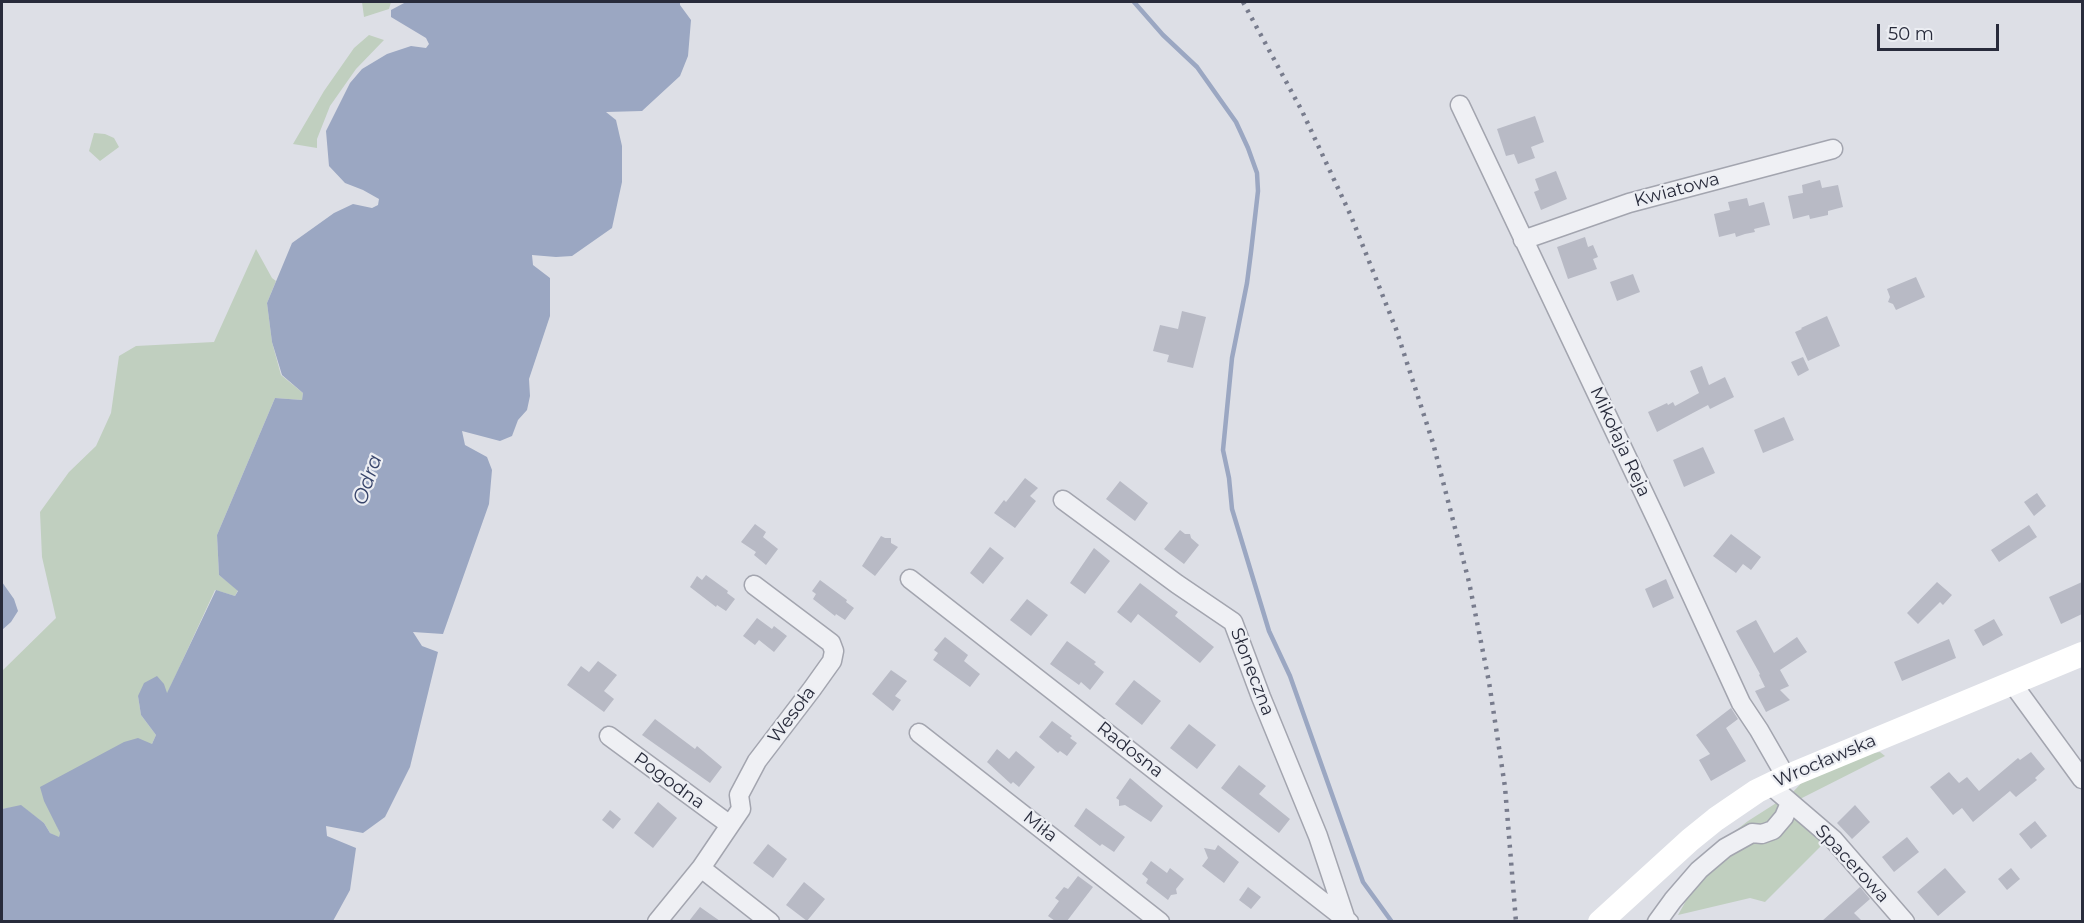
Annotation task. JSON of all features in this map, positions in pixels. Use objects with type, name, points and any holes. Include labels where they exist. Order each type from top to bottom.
[{"type":"main road","name":"Wrocławska","points":[[1600,921],[1716,819],[1756,791],[2082,654]]},
{"type":"street","name":"Mikołaja Reja","points":[[1460,105],[1741,703],[1759,730],[1778,781]]},
{"type":"street","name":"Kwiatowa","points":[[1523,240],[1629,203],[1833,149]]},
{"type":"street","name":"Słoneczna","points":[[1064,500],[1177,584],[1233,622],[1265,708],[1318,836],[1347,919]]},
{"type":"street","name":"Radosna","points":[[910,579],[1347,919]]},
{"type":"street","name":"Wesoła","points":[[657,921],[701,868],[741,809],[739,795],[757,761],[831,661],[834,651],[831,643],[754,585]]},
{"type":"street","points":[[2012,683],[2082,779]]},
{"type":"street","name":"Miła","points":[[919,733],[1160,921]]},
{"type":"street","name":"Pogodna","points":[[609,736],[730,825]]},
{"type":"street","name":"Spacerowa","points":[[1778,781],[1790,802],[1833,839],[1905,921]]},
{"type":"street","points":[[1657,921],[1699,870],[1725,848],[1752,833],[1762,834],[1773,830],[1784,817],[1790,802]]},
{"type":"street","points":[[701,868],[770,921]]},
{"type":"green space","points":[[362,2],[391,2],[389,9],[364,17]]},
{"type":"green space","points":[[369,35],[384,40],[356,69],[330,106],[317,139],[317,148],[293,144],[324,91],[354,48]]},
{"type":"green space","points":[[94,133],[114,138],[119,147],[100,161],[89,151]]},
{"type":"green space","points":[[256,249],[272,278],[276,281],[267,303],[272,342],[281,375],[303,393],[302,400],[275,398],[217,535],[219,575],[238,590],[235,596],[215,590],[167,694],[138,696],[141,715],[156,735],[152,744],[57,826],[60,833],[59,838],[50,833],[44,823],[21,806],[2,809],[2,671],[56,618],[42,557],[40,512],[69,472],[96,446],[111,413],[119,356],[136,346],[214,342]]},
{"type":"green space","points":[[1880,752],[1885,756],[1800,799],[1834,833],[1765,902],[1750,898],[1678,915],[1717,845],[1748,821],[1792,793],[1807,777],[1865,754]]},
{"type":"water","name":"Odra","points":[[406,2],[680,2],[691,20],[688,56],[680,76],[642,111],[606,112],[616,120],[622,146],[622,182],[612,228],[572,256],[532,255],[533,265],[550,278],[550,316],[529,379],[530,396],[527,410],[518,420],[512,436],[500,441],[462,431],[465,445],[487,457],[492,470],[489,504],[443,634],[413,632],[422,646],[438,652],[410,767],[385,817],[363,833],[326,826],[327,836],[356,848],[350,890],[333,921],[2,921],[2,809],[21,805],[44,823],[50,833],[59,837],[60,833],[44,801],[40,787],[124,742],[138,738],[152,744],[156,735],[141,715],[138,696],[144,683],[157,676],[164,684],[167,693],[216,590],[235,596],[238,591],[219,575],[217,535],[275,398],[302,400],[303,393],[282,375],[272,342],[267,303],[292,243],[334,213],[353,204],[372,208],[378,205],[379,199],[345,183],[329,166],[326,131],[350,83],[362,69],[387,54],[411,46],[426,48],[429,44],[426,38],[391,17],[391,10]]},
{"type":"water","points":[[2,582],[14,599],[18,611],[2,630]]},
{"type":"building","points":[[1535,116],[1544,142],[1531,147],[1535,158],[1518,164],[1514,154],[1506,156],[1497,129]]},
{"type":"building","points":[[1556,171],[1567,199],[1541,210],[1534,192],[1539,190],[1535,179]]},
{"type":"building","points":[[1820,180],[1822,188],[1838,185],[1843,207],[1828,211],[1828,215],[1810,219],[1809,215],[1793,219],[1788,196],[1803,193],[1802,185]]},
{"type":"building","points":[[1747,198],[1749,206],[1764,202],[1770,225],[1736,237],[1735,233],[1719,237],[1714,214],[1730,210],[1728,202]]},
{"type":"building","points":[[1585,237],[1588,247],[1593,245],[1598,257],[1593,259],[1597,269],[1568,279],[1557,247]]},
{"type":"building","points":[[1633,274],[1640,292],[1617,301],[1610,282]]},
{"type":"building","points":[[1916,277],[1925,297],[1896,310],[1893,304],[1888,302],[1890,297],[1887,289]]},
{"type":"building","points":[[1182,311],[1206,317],[1193,368],[1167,362],[1169,355],[1153,351],[1160,325],[1178,329]]},
{"type":"building","points":[[1827,316],[1840,346],[1808,361],[1795,332]]},
{"type":"building","points":[[1803,357],[1809,370],[1798,376],[1791,362]]},
{"type":"building","points":[[1702,366],[1709,385],[1725,377],[1734,397],[1710,409],[1708,405],[1657,432],[1648,412],[1667,403],[1668,405],[1673,402],[1675,406],[1699,393],[1690,371]]},
{"type":"building","points":[[1784,417],[1794,440],[1763,453],[1754,430]]},
{"type":"building","points":[[1703,447],[1715,473],[1684,487],[1673,460]]},
{"type":"building","points":[[1025,478],[1038,488],[1030,496],[1036,501],[1015,528],[994,513]]},
{"type":"building","points":[[1120,481],[1148,503],[1135,521],[1106,499]]},
{"type":"building","points":[[2037,493],[2046,506],[2034,516],[2024,502]]},
{"type":"building","points":[[755,524],[766,532],[763,537],[778,549],[766,565],[754,555],[756,552],[741,542]]},
{"type":"building","points":[[2029,525],[2037,537],[1999,562],[1991,550]]},
{"type":"building","points":[[1180,530],[1185,534],[1190,534],[1199,545],[1184,564],[1164,549]]},
{"type":"building","points":[[1731,534],[1761,557],[1751,570],[1743,564],[1736,573],[1713,556]]},
{"type":"building","points":[[881,536],[891,538],[891,543],[898,547],[875,576],[862,566]]},
{"type":"building","points":[[990,547],[1004,558],[983,584],[970,573]]},
{"type":"building","points":[[1094,548],[1110,561],[1085,594],[1070,583]]},
{"type":"building","points":[[706,575],[735,599],[726,611],[717,605],[716,607],[690,587],[697,576],[702,580]]},
{"type":"building","points":[[1666,579],[1674,598],[1653,608],[1645,589]]},
{"type":"building","points":[[820,580],[854,608],[845,620],[836,614],[835,616],[813,599],[816,594],[812,591]]},
{"type":"building","points":[[1937,582],[1952,595],[1943,605],[1940,602],[1918,624],[1907,613]]},
{"type":"building","points":[[2082,582],[2082,614],[2061,624],[2049,597]]},
{"type":"building","points":[[1140,583],[1178,612],[1175,616],[1214,647],[1200,663],[1138,614],[1131,623],[1117,612]]},
{"type":"building","points":[[1027,599],[1048,615],[1031,636],[1010,620]]},
{"type":"building","points":[[757,618],[772,629],[774,626],[787,636],[774,652],[759,640],[755,645],[743,636]]},
{"type":"building","points":[[1994,619],[2003,635],[1983,646],[1974,630]]},
{"type":"building","points":[[1756,620],[1774,653],[1797,637],[1807,652],[1780,670],[1789,686],[1780,690],[1790,700],[1766,712],[1755,691],[1765,687],[1736,631]]},
{"type":"building","points":[[945,637],[968,655],[964,661],[980,674],[970,687],[933,660],[938,653],[934,650]]},
{"type":"building","points":[[1949,639],[1956,658],[1902,681],[1894,662]]},
{"type":"building","points":[[1067,641],[1096,662],[1094,664],[1104,672],[1090,690],[1081,682],[1079,685],[1050,664]]},
{"type":"building","points":[[598,661],[617,675],[604,691],[614,699],[604,712],[567,685],[581,666],[589,672]]},
{"type":"building","points":[[891,670],[907,681],[895,696],[901,700],[893,711],[872,694]]},
{"type":"building","points":[[1134,680],[1161,701],[1142,725],[1115,704]]},
{"type":"building","points":[[1731,708],[1738,719],[1726,728],[1746,761],[1711,781],[1699,760],[1710,754],[1696,735]]},
{"type":"building","points":[[655,719],[695,749],[697,746],[722,767],[710,783],[642,735]]},
{"type":"building","points":[[1052,721],[1072,736],[1070,738],[1077,743],[1067,756],[1060,751],[1058,753],[1039,737]]},
{"type":"building","points":[[1189,724],[1216,745],[1197,769],[1170,748]]},
{"type":"building","points":[[997,749],[1009,759],[1016,751],[1035,767],[1019,787],[1013,782],[1011,784],[987,762]]},
{"type":"building","points":[[2031,752],[2045,769],[2035,778],[2037,780],[2016,797],[2010,791],[1973,822],[1962,808],[1953,815],[1930,787],[1949,772],[1959,783],[1967,777],[1979,791],[2018,758],[2020,760]]},
{"type":"building","points":[[1239,765],[1266,786],[1259,794],[1290,819],[1279,833],[1221,788]]},
{"type":"building","points":[[1130,778],[1163,806],[1151,822],[1125,805],[1119,806],[1119,800],[1116,798]]},
{"type":"building","points":[[658,802],[677,818],[653,848],[634,833]]},
{"type":"building","points":[[1855,805],[1870,822],[1852,839],[1837,823]]},
{"type":"building","points":[[1086,808],[1125,837],[1114,852],[1102,844],[1100,846],[1074,826]]},
{"type":"building","points":[[610,810],[621,819],[613,829],[602,820]]},
{"type":"building","points":[[2035,821],[2047,836],[2031,849],[2019,834]]},
{"type":"building","points":[[1907,837],[1919,852],[1894,872],[1882,857]]},
{"type":"building","points":[[768,844],[787,859],[773,878],[753,863]]},
{"type":"building","points":[[1218,845],[1239,862],[1224,883],[1202,866],[1208,858],[1204,848],[1215,850]]},
{"type":"building","points":[[1151,861],[1167,873],[1170,868],[1184,879],[1176,889],[1177,894],[1171,895],[1168,900],[1146,883],[1148,879],[1142,874]]},
{"type":"building","points":[[1945,868],[1966,892],[1938,916],[1917,892]]},
{"type":"building","points":[[2011,868],[2020,879],[2007,890],[1998,879]]},
{"type":"building","points":[[1078,876],[1093,887],[1067,921],[1055,921],[1048,916],[1059,901],[1055,898],[1064,887],[1068,889]]},
{"type":"building","points":[[804,882],[825,899],[807,921],[786,905]]},
{"type":"building","points":[[1248,887],[1261,897],[1251,909],[1239,900]]},
{"type":"building","points":[[1860,887],[1870,899],[1854,913],[1862,921],[1822,921]]},
{"type":"building","points":[[700,907],[720,921],[689,921]]},
{"type":"waterway","points":[[1134,2],[1163,35],[1197,67],[1236,122],[1257,173],[1258,191],[1251,252],[1232,358],[1223,450],[1232,509],[1269,631],[1290,676],[1363,882],[1392,922]]},
{"type":"railway","points":[[1243,2],[1302,111],[1351,216],[1396,329],[1433,443],[1469,582],[1489,682],[1505,787],[1516,922]]}]
